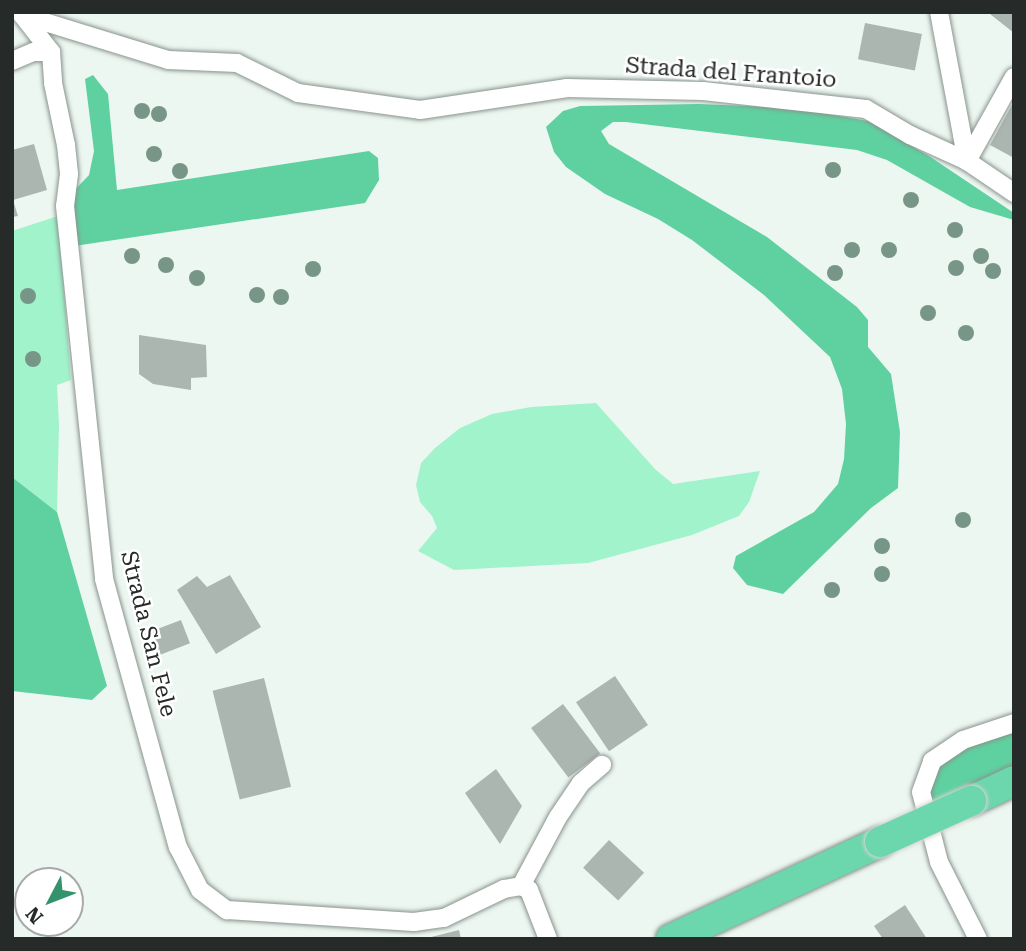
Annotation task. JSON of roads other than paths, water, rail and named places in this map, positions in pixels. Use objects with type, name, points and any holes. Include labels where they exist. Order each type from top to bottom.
[{"type":"highway","points":[[671,939],[1014,781]]},
{"type":"street","points":[[939,12],[967,161]]},
{"type":"street","name":"Strada del Frantoio","points":[[22,14],[168,60],[237,63],[298,93],[420,110],[567,88],[703,91],[866,109],[911,135],[967,161],[1014,193]]},
{"type":"street","name":"Strada San Fele","points":[[22,14],[51,52],[68,164],[65,206],[104,579],[178,847],[200,890],[227,910],[414,922],[444,918],[505,889],[521,886]]},
{"type":"street","points":[[12,61],[33,52],[51,52]]},
{"type":"street","points":[[967,161],[1014,77]]},
{"type":"street","points":[[978,939],[939,862],[921,792],[932,761],[963,740],[1014,723]]},
{"type":"street","points":[[548,939],[529,890],[521,886],[558,817],[581,783],[602,765]]}]
